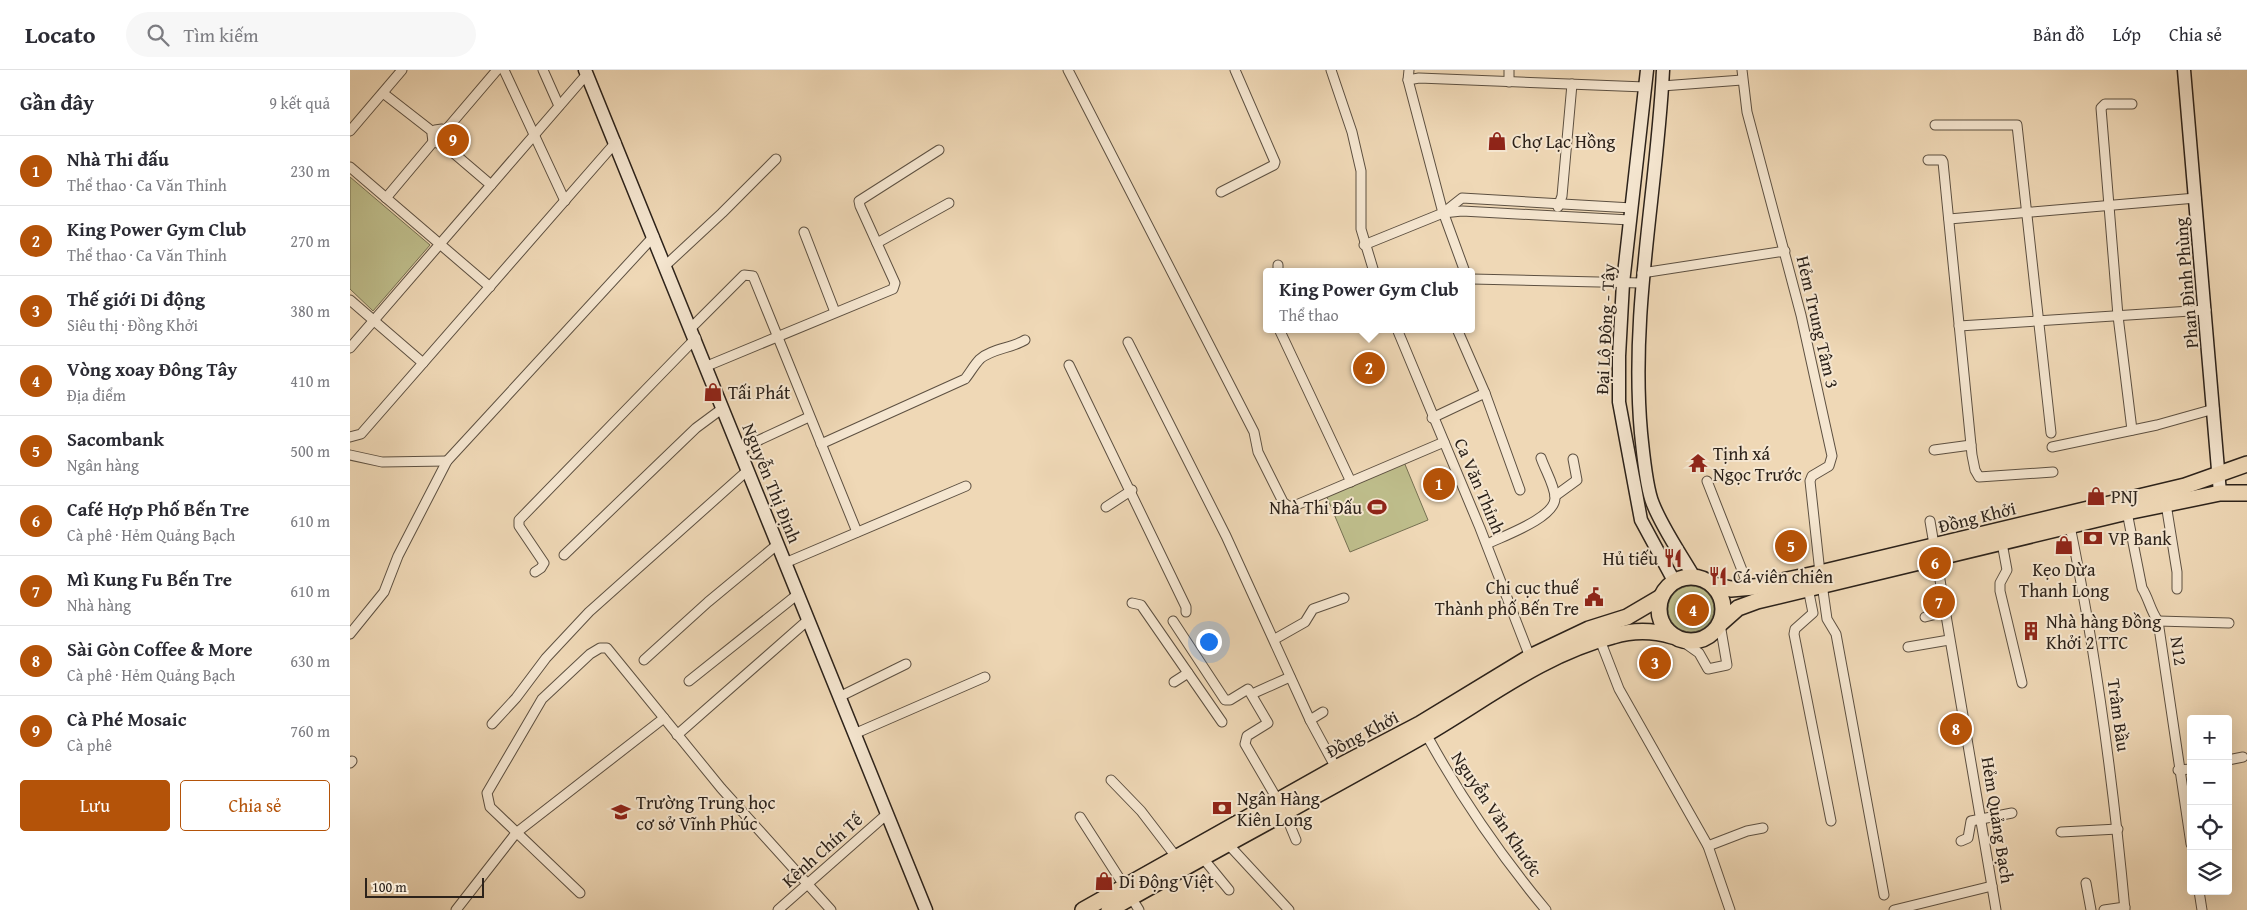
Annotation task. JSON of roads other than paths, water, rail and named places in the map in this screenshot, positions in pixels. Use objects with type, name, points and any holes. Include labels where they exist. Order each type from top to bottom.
[{"type":"main road","name":"Đồng Khởi","points":[[1935,553],[2002,542],[2070,526],[2247,464]]},
{"type":"main road","name":"Đồng Khởi","points":[[1720,624],[1738,608],[1757,600],[1817,582],[2126,506],[2166,504],[2220,492],[2247,493]]},
{"type":"main road","points":[[1694,576],[1713,585],[1723,602],[1723,614],[1720,624],[1713,633],[1704,639],[1693,642],[1677,638],[1664,628],[1660,617],[1661,597],[1674,581],[1694,576]]},
{"type":"main road","name":"Đồng Khởi","points":[[1713,585],[1731,589],[1817,582]]},
{"type":"main road","name":"Đồng Khởi","points":[[1109,910],[1227,843],[1336,768],[1420,724],[1530,657],[1589,629],[1627,617],[1661,597]]},
{"type":"main road","name":"Đồng Khởi","points":[[1082,910],[1132,898],[1177,858],[1426,734],[1536,668],[1600,640],[1633,632],[1648,630],[1677,638]]},
{"type":"street","points":[[350,131],[402,70]]},
{"type":"street","points":[[445,131],[497,70]]},
{"type":"street","points":[[504,70],[565,201]]},
{"type":"street","points":[[543,70],[558,106]]},
{"type":"street","points":[[1068,70],[1252,430],[1258,452],[1283,502],[1288,506],[1294,506],[1444,442]]},
{"type":"street","points":[[1220,192],[1274,165],[1275,162],[1235,70]]},
{"type":"street","points":[[1331,70],[1352,132],[1361,171],[1361,229],[1364,245],[1373,268]]},
{"type":"street","points":[[1509,70],[1509,82]]},
{"type":"street","name":"Đại Lộ Đông - Tây","points":[[1647,70],[1623,283],[1619,383],[1625,442],[1641,520],[1674,581]]},
{"type":"street","name":"Đại Lộ Đông - Tây","points":[[1663,70],[1642,278],[1637,391],[1642,446],[1652,503],[1694,576]]},
{"type":"street","name":"Hẻm Trung Tâm 3","points":[[1742,70],[1747,112],[1785,251],[1832,456],[1829,466],[1812,476],[1810,481],[1817,582]]},
{"type":"street","name":"Phan Đình Phùng","points":[[2184,70],[2220,474],[2220,492]]},
{"type":"street","points":[[350,348],[586,72]]},
{"type":"street","name":"Nguyễn Thị Định","points":[[586,72],[707,366],[926,910]]},
{"type":"street","points":[[1464,268],[1443,213],[1408,75],[1419,78],[1645,87]]},
{"type":"street","points":[[1662,86],[1742,80]]},
{"type":"street","points":[[1553,216],[1560,204],[1572,84]]},
{"type":"street","points":[[383,93],[433,132]]},
{"type":"street","points":[[2132,104],[2105,104],[2101,108],[2118,316],[2132,430]]},
{"type":"street","points":[[1935,125],[2017,125],[2051,433]]},
{"type":"street","points":[[433,142],[431,137],[433,132],[439,129],[445,131]]},
{"type":"street","points":[[443,144],[447,138],[445,131]]},
{"type":"street","points":[[433,142],[443,144],[491,185]]},
{"type":"street","points":[[386,198],[433,142]]},
{"type":"street","points":[[350,438],[361,434],[616,142]]},
{"type":"street","points":[[707,366],[895,286],[860,206],[862,197],[939,150]]},
{"type":"street","points":[[666,265],[776,159]]},
{"type":"street","points":[[1928,160],[1942,160],[1943,162],[1975,470],[1980,477],[2053,472]]},
{"type":"street","points":[[350,167],[490,287]]},
{"type":"street","points":[[1443,213],[1462,198],[1560,204],[1631,214]]},
{"type":"street","points":[[1949,219],[2026,214],[2196,198]]},
{"type":"street","points":[[877,243],[950,204]]},
{"type":"street","points":[[1364,245],[1443,213],[1462,211],[1553,216],[1631,214]]},
{"type":"street","points":[[804,232],[835,312]]},
{"type":"street","points":[[350,634],[384,592],[398,556],[447,461],[654,236]]},
{"type":"street","points":[[1475,279],[1623,283],[1785,251]]},
{"type":"street","points":[[535,572],[544,563],[519,526],[519,520],[693,333],[744,275],[753,276],[857,532]]},
{"type":"street","points":[[350,300],[373,322],[423,363]]},
{"type":"street","points":[[1959,326],[2037,319],[2206,310]]},
{"type":"street","points":[[1280,333],[1350,482]]},
{"type":"street","name":"Ca Văn Thỉnh","points":[[1399,333],[1432,418],[1487,544],[1530,657]]},
{"type":"street","points":[[1458,333],[1485,393],[1520,490]]},
{"type":"street","points":[[821,444],[965,379],[980,360],[988,354],[1013,347],[1025,340]]},
{"type":"street","points":[[1128,342],[1239,563],[1310,720],[1336,768]]},
{"type":"street","points":[[1070,365],[1132,490],[1186,607],[1186,612]]},
{"type":"street","points":[[1432,418],[1485,393]]},
{"type":"street","points":[[564,555],[696,428],[723,408]]},
{"type":"street","points":[[2052,447],[2132,430],[2214,409]]},
{"type":"street","points":[[740,449],[809,417]]},
{"type":"street","points":[[1934,450],[1971,445]]},
{"type":"street","points":[[350,455],[382,462],[447,461]]},
{"type":"street","points":[[1487,544],[1544,516],[1552,507],[1555,496],[1541,458]]},
{"type":"street","points":[[1555,496],[1577,480],[1573,459]]},
{"type":"street","points":[[492,724],[516,698],[546,658],[589,612],[748,470]]},
{"type":"street","points":[[1707,481],[1749,588]]},
{"type":"street","points":[[785,562],[966,486]]},
{"type":"street","points":[[1106,507],[1132,490]]},
{"type":"street","points":[[2166,504],[2177,572],[2177,589]]},
{"type":"street","name":"N12","points":[[2126,506],[2142,588],[2148,597],[2150,609],[2158,621],[2178,770],[2187,821]]},
{"type":"street","name":"Hẻm Quảng Bạch","points":[[1930,521],[1996,910]]},
{"type":"street","name":"Trâm Bầu","points":[[2070,526],[2098,686],[2118,829],[2125,909]]},
{"type":"street","points":[[2002,542],[2007,570],[2000,583],[2000,591],[2022,683]]},
{"type":"street","points":[[644,660],[708,602],[778,544]]},
{"type":"street","points":[[1817,582],[1814,613],[1795,629],[1794,634],[1831,822]]},
{"type":"street","points":[[1817,582],[1827,619],[1836,634],[1884,895]]},
{"type":"street","points":[[689,681],[798,594]]},
{"type":"street","points":[[1274,640],[1305,622],[1313,609],[1344,598]]},
{"type":"street","points":[[1132,603],[1141,605],[1222,722]]},
{"type":"street","points":[[1925,617],[1945,612]]},
{"type":"street","points":[[677,735],[808,620]]},
{"type":"street","points":[[1173,621],[1226,700],[1230,700],[1248,689],[1252,694],[1268,723],[1247,736],[1245,744],[1282,806],[1296,840]]},
{"type":"street","points":[[2158,621],[2228,623]]},
{"type":"street","points":[[1677,638],[1699,653],[1708,669],[1727,665],[1720,624]]},
{"type":"street","points":[[1600,640],[1619,689],[1708,846],[1730,910]]},
{"type":"street","points":[[1908,647],[1949,640]]},
{"type":"street","points":[[580,893],[490,807],[487,793],[542,699],[590,654],[600,648],[607,648],[677,735],[760,832],[809,883],[831,910]]},
{"type":"street","points":[[839,697],[906,664]]},
{"type":"street","points":[[1174,682],[1188,673]]},
{"type":"street","points":[[854,734],[985,677]]},
{"type":"street","points":[[1252,694],[1290,677]]},
{"type":"street","points":[[1310,720],[1323,712]]},
{"type":"street","points":[[456,910],[516,833],[664,718]]},
{"type":"street","name":"Nguyễn Văn Khước","points":[[1426,734],[1446,770],[1516,875],[1546,910]]},
{"type":"street","points":[[2232,759],[2243,758]]},
{"type":"street","points":[[2178,770],[2187,769]]},
{"type":"street","points":[[1111,780],[1141,811],[1177,858]]},
{"type":"street","points":[[1961,841],[1968,838],[1968,823],[1981,817],[2012,813]]},
{"type":"street","name":"Kênh Chín Tế","points":[[778,910],[887,814]]},
{"type":"street","points":[[1080,817],[1132,898]]},
{"type":"street","points":[[1708,846],[1747,830],[1763,828]]},
{"type":"street","points":[[2060,832],[2118,829]]},
{"type":"street","points":[[1227,843],[1289,910]]},
{"type":"street","points":[[1202,857],[1229,890]]},
{"type":"street","points":[[2086,883],[2091,910]]},
{"type":"street","points":[[1894,910],[1910,908],[1992,886]]},
{"type":"street","points":[[2200,895],[2202,910]]},
{"type":"street","points":[[2104,910],[2125,909]]},
{"type":"place","name":"Cà Phé Mosaic","points":[[453,140]]},
{"type":"place","name":"Chợ Lạc Hồng","points":[[1497,141]]},
{"type":"place","name":"King Power Gym Club","points":[[1369,368]]},
{"type":"place","name":"Tấi Phát","points":[[713,392]]},
{"type":"place","name":"Tịnh xá Ngọc Trước","points":[[1698,463]]},
{"type":"place","name":"Nhà Thi đấu","points":[[1439,484]]},
{"type":"place","name":"PNJ","points":[[2096,496]]},
{"type":"place","name":"Nhà Thi Đấu","points":[[1377,507]]},
{"type":"place","name":"VP Bank","points":[[2093,538]]},
{"type":"place","name":"Kẹo Dừa Thanh Long","points":[[2064,545]]},
{"type":"place","name":"Sacombank","points":[[1791,546]]},
{"type":"place","name":"Hủ tiếu","points":[[1673,558]]},
{"type":"place","name":"Café Hợp Phố Bến Tre","points":[[1935,563]]},
{"type":"place","name":"Cá viên chiên","points":[[1718,576]]},
{"type":"place","name":"Chi cục thuế Thành phố Bến Tre","points":[[1594,597]]},
{"type":"place","name":"Mì Kung Fu Bến Tre","points":[[1939,602]]},
{"type":"place","name":"Vòng xoay Đông Tây","points":[[1693,610]]},
{"type":"place","name":"Nhà hàng Đồng Khởi 2 TTC","points":[[2031,631]]},
{"type":"place","name":"Thế giới Di động","points":[[1655,663]]},
{"type":"place","name":"Sài Gòn Coffee & More","points":[[1956,729]]},
{"type":"place","name":"Ngân Hàng Kiên Long","points":[[1222,808]]},
{"type":"place","name":"Trường Trung học cơ sở Vĩnh Phúc","points":[[621,812]]},
{"type":"place","name":"Di Động Việt","points":[[1104,881]]}]
